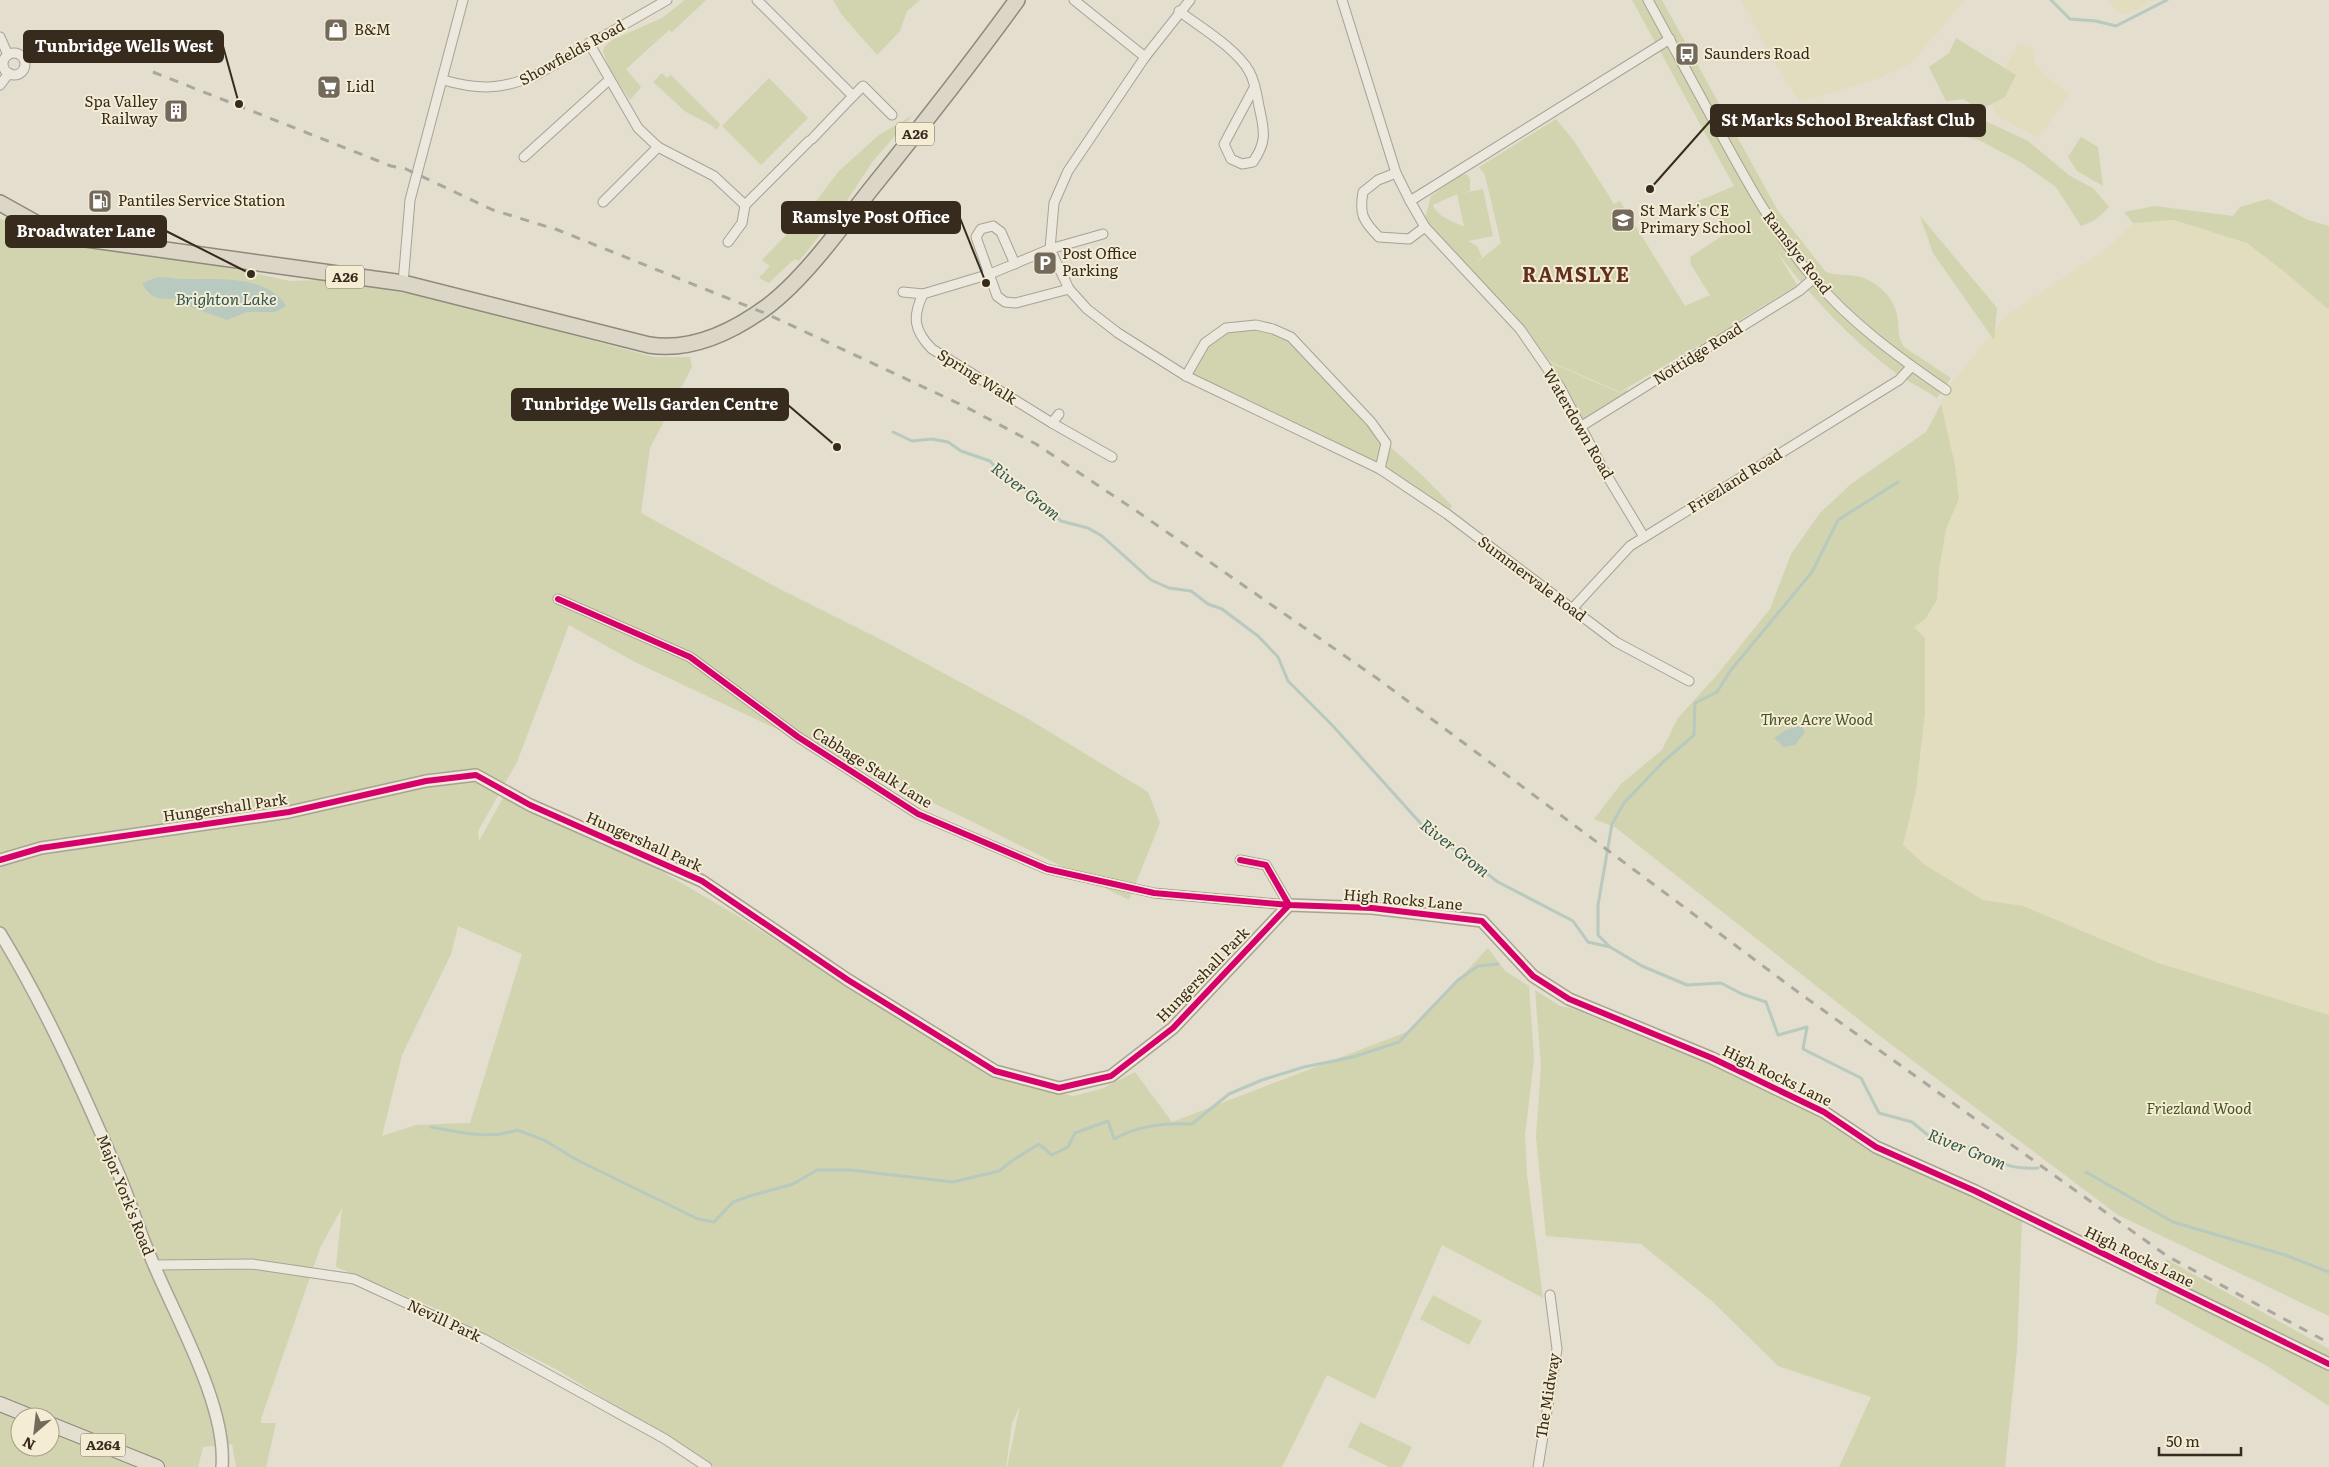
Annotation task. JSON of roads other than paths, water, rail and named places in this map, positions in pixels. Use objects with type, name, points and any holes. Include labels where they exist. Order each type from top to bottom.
[{"type":"highway","name":"A26","points":[[0,203],[36,223],[86,240],[404,284],[665,348],[692,345],[729,329],[768,306],[809,264],[848,219],[979,52],[1017,0]]},
{"type":"main road","name":"A264","points":[[60,1428],[157,1467]]},
{"type":"street","points":[[404,284],[410,200],[463,0]]},
{"type":"street","name":"Showfields Road","points":[[442,80],[468,87],[494,88],[514,84],[536,75],[667,0]]},
{"type":"street","points":[[757,0],[853,96]]},
{"type":"street","points":[[1074,0],[1145,56]]},
{"type":"street","name":"Summervale Road","points":[[1190,0],[1179,11],[1145,56],[1068,171],[1054,203],[1050,249],[1057,269],[1069,290],[1087,309],[1118,333],[1186,376],[1380,469],[1447,514],[1616,642],[1689,681]]},
{"type":"street","name":"Waterdown Road","points":[[1342,0],[1396,173],[1410,201],[1425,227],[1520,329],[1560,386],[1580,427],[1644,537]]},
{"type":"street","name":"Ramslye Road","points":[[1648,0],[1756,198],[1814,278],[1847,314],[1881,344],[1946,390]]},
{"type":"street","points":[[1179,11],[1236,55],[1249,70],[1255,86],[1265,134],[1260,152],[1253,162],[1242,164],[1231,159],[1224,144],[1255,86]]},
{"type":"street","points":[[0,36],[8,55]]},
{"type":"street","points":[[1410,201],[1670,39]]},
{"type":"street","points":[[589,43],[638,128],[658,147],[714,176],[745,205]]},
{"type":"street","points":[[14,53],[20,55],[24,63],[20,73],[9,73],[3,64],[8,55],[14,53]]},
{"type":"street","points":[[0,85],[9,73]]},
{"type":"street","points":[[524,157],[609,80]]},
{"type":"street","points":[[728,242],[742,223],[745,205],[863,86],[892,115]]},
{"type":"street","points":[[603,202],[658,147]]},
{"type":"street","points":[[1396,173],[1378,180],[1363,192],[1360,207],[1366,224],[1379,237],[1409,239],[1425,227]]},
{"type":"street","points":[[1015,264],[1001,232],[993,226],[981,229],[976,237],[997,296],[1005,302],[1016,303],[1069,290]]},
{"type":"street","points":[[903,292],[923,294],[990,274],[1050,249],[1103,234]]},
{"type":"street","name":"Nottidge Road","points":[[1580,427],[1799,291],[1814,278]]},
{"type":"street","name":"Spring Walk","points":[[923,294],[917,306],[916,320],[920,337],[932,349],[1052,424],[1112,458]]},
{"type":"street","points":[[1186,376],[1205,343],[1226,328],[1256,324],[1291,337],[1371,422],[1386,442],[1380,469]]},
{"type":"street","name":"Friezland Road","points":[[1572,610],[1630,546],[1899,380],[1911,366]]},
{"type":"street","points":[[1052,424],[1059,414]]},
{"type":"street","name":"Cabbage Stalk Lane","points":[[558,599],[690,657],[798,737],[918,814],[1047,869],[1154,893],[1289,905]]},
{"type":"street","name":"Hungershall Park","points":[[0,860],[41,848],[289,812],[426,781],[476,775],[533,806],[702,882],[848,980],[995,1071],[1059,1088],[1111,1076],[1173,1028],[1289,905]]},
{"type":"street","points":[[1240,860],[1266,865],[1289,905]]},
{"type":"street","name":"High Rocks Lane","points":[[1289,905],[1372,908],[1482,921],[1532,976],[1569,998],[1712,1058],[1824,1112],[1885,1152],[1983,1194],[2329,1364]]},
{"type":"street","name":"Major York's Road","points":[[0,933],[48,1018],[120,1178],[154,1264],[198,1363],[218,1424],[223,1456],[222,1467]]},
{"type":"street","name":"Nevill Park","points":[[154,1264],[252,1264],[354,1279],[484,1339],[665,1438],[707,1467]]},
{"type":"street","name":"The Midway","points":[[1538,1467],[1557,1349],[1550,1295]]},
{"type":"water","name":"Brighton Lake","points":[[158,277],[240,281],[254,284],[267,288],[278,296],[286,306],[276,312],[247,312],[227,320],[188,306],[179,298],[162,299],[153,296],[145,289],[142,283]]},
{"type":"water","points":[[1801,725],[1805,732],[1795,745],[1784,747],[1774,738],[1786,730]]},
{"type":"waterway","points":[[2051,0],[2070,19],[2096,21],[2116,26],[2167,0]]},
{"type":"waterway","name":"River Grom","points":[[893,432],[912,441],[932,439],[948,442],[961,451],[990,461],[1001,473],[1037,499],[1061,521],[1088,528],[1102,536],[1151,580],[1169,588],[1191,591],[1208,604],[1222,609],[1258,636],[1278,657],[1288,681],[1333,726],[1423,826],[1498,882],[1573,921],[1588,942],[1610,947],[1642,966],[1687,985],[1721,983],[1742,994],[1766,1002],[1778,1035],[1807,1027],[1803,1049],[1861,1078],[1879,1113],[1912,1122],[1929,1136],[1936,1134],[2008,1165],[2038,1168]]},
{"type":"waterway","points":[[1609,946],[1598,935],[1598,905],[1612,824],[1624,803],[1663,762],[1694,735],[1695,703],[1717,692],[1731,670],[1812,572],[1838,520],[1898,482]]},
{"type":"waterway","points":[[431,1127],[485,1135],[517,1130],[544,1140],[577,1160],[698,1219],[714,1222],[733,1202],[793,1184],[817,1170],[850,1170],[953,1182],[999,1171],[1039,1144],[1052,1155],[1068,1147],[1075,1133],[1108,1121],[1114,1139],[1123,1134],[1152,1126],[1192,1124],[1229,1094],[1262,1080],[1304,1067],[1353,1057],[1399,1042],[1458,980],[1478,966],[1498,964]]},
{"type":"waterway","name":"River Grom","points":[[2086,1172],[2173,1222],[2285,1255],[2329,1272]]},
{"type":"railway","points":[[153,72],[391,166],[406,169],[493,210],[558,230],[767,314],[964,406],[1036,444],[1138,512],[1378,679],[1802,995],[2167,1256],[2329,1343]]},
{"type":"place","name":"B&M","points":[[336,30]]},
{"type":"place","name":"Saunders Road","points":[[1687,54]]},
{"type":"place","name":"Lidl","points":[[329,87]]},
{"type":"place","name":"Tunbridge Wells West","points":[[239,104]]},
{"type":"place","name":"Spa Valley Railway","points":[[176,111]]},
{"type":"place","name":"St Marks School Breakfast Club","points":[[1650,189]]},
{"type":"place","name":"Pantiles Service Station","points":[[100,201]]},
{"type":"place","name":"St Mark's CE Primary School","points":[[1623,220]]},
{"type":"place","name":"Post Office Parking","points":[[1045,263]]},
{"type":"place","name":"Broadwater Lane","points":[[251,274]]},
{"type":"place","name":"Ramslye Post Office","points":[[986,283]]},
{"type":"place","name":"Tunbridge Wells Garden Centre","points":[[837,447]]},
{"type":"district","name":"RAMSLYE","points":[[1576,275]]},
{"type":"park label","name":"Three Acre Wood","points":[[1817,720]]},
{"type":"park label","name":"Friezland Wood","points":[[2199,1109]]}]
